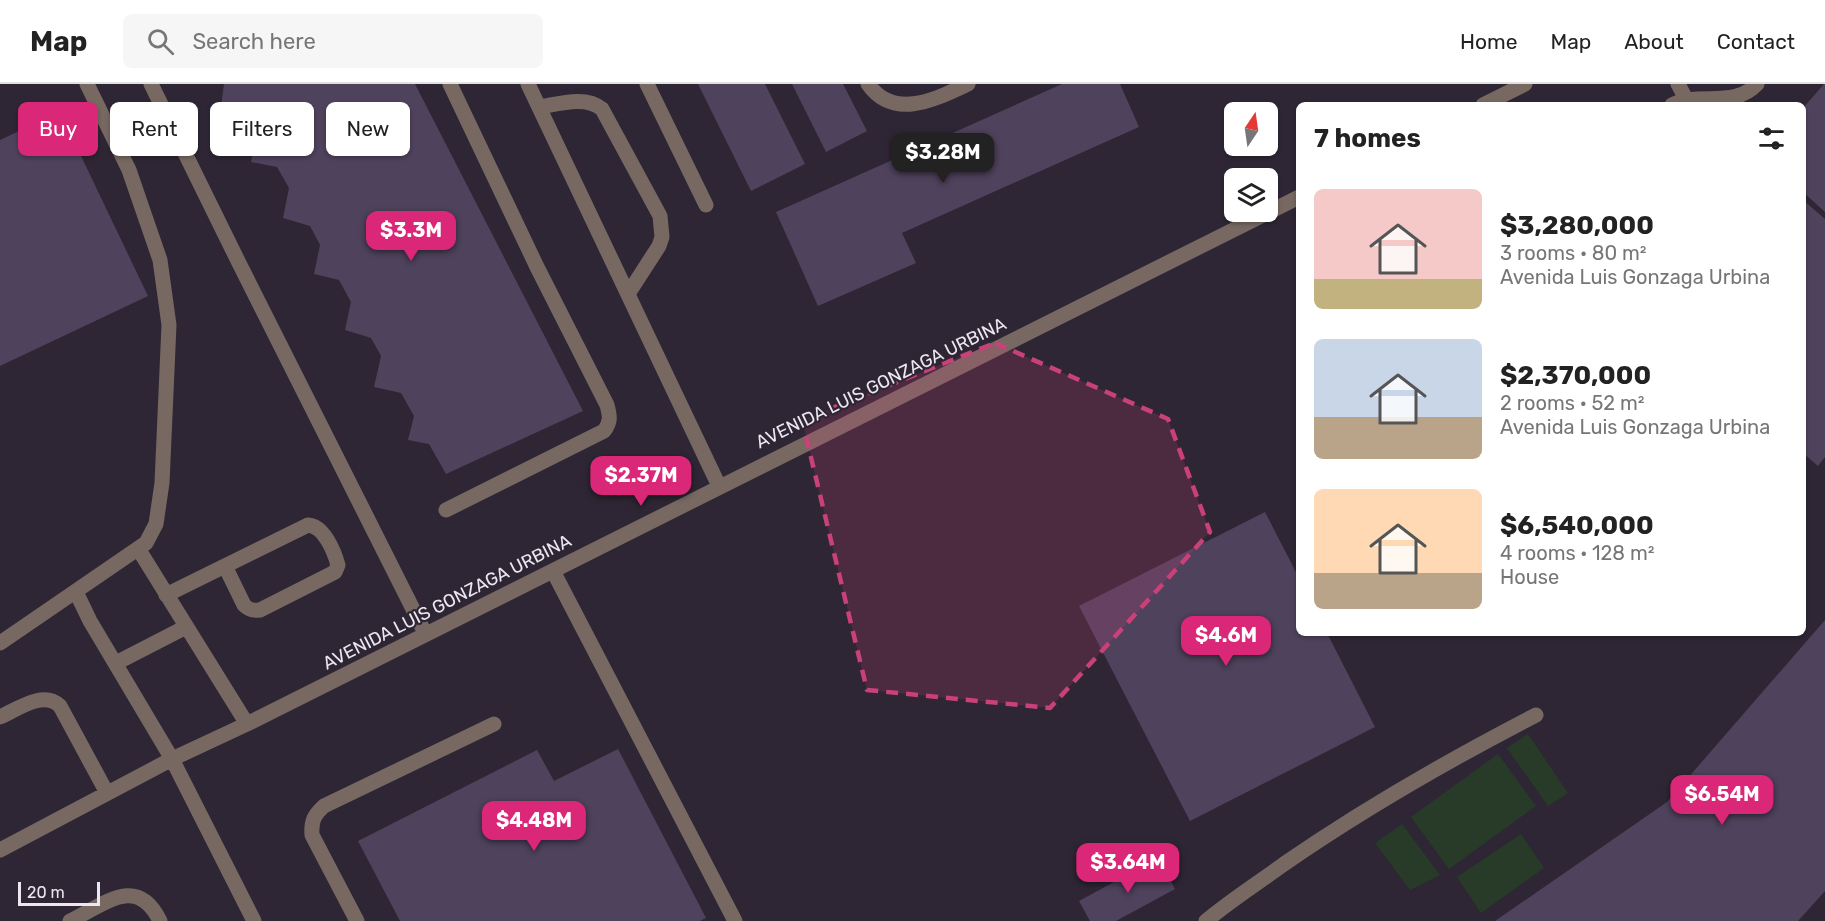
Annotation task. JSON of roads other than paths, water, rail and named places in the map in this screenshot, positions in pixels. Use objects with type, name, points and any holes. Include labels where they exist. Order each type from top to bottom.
[{"type":"street","points":[[0,643],[139,550],[146,543],[156,524],[162,483],[169,325],[160,260],[129,170],[87,84]]},
{"type":"street","points":[[152,84],[238,261],[425,633]]},
{"type":"street","points":[[446,510],[604,431],[610,416],[607,405],[537,267],[450,84]]},
{"type":"street","points":[[528,84],[719,486]]},
{"type":"street","points":[[647,84],[706,205]]},
{"type":"street","points":[[868,84],[884,99],[901,105],[918,104],[968,84]]},
{"type":"street","points":[[1490,102],[1526,84]]},
{"type":"street","points":[[1678,84],[1679,102],[1738,97],[1752,90],[1757,84]]},
{"type":"street","points":[[538,107],[584,101],[597,104],[602,109],[660,216],[663,228],[659,246],[628,294]]},
{"type":"street","name":"AVENIDA LUIS GONZAGA URBINA","points":[[1,846],[1296,198]]},
{"type":"street","points":[[166,596],[225,566],[308,525],[313,525],[321,531],[338,565],[334,572],[260,610],[248,609],[244,605],[225,566]]},
{"type":"street","points":[[139,550],[247,724]]},
{"type":"street","points":[[553,571],[735,921]]},
{"type":"street","points":[[76,592],[90,621],[172,759],[254,921]]},
{"type":"street","points":[[116,663],[186,627]]},
{"type":"street","points":[[0,717],[39,699],[54,700],[60,706],[107,793]]},
{"type":"street","points":[[1206,921],[1309,847],[1391,794],[1452,758],[1536,715]]},
{"type":"street","points":[[357,921],[312,835],[311,823],[316,813],[324,806],[494,724]]},
{"type":"street","points":[[70,921],[121,896],[132,895],[150,903],[160,921]]}]
